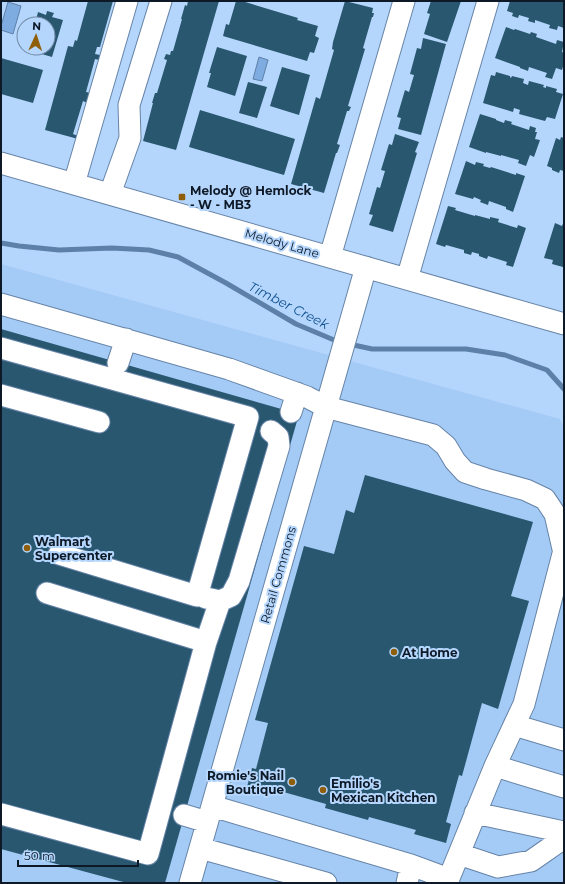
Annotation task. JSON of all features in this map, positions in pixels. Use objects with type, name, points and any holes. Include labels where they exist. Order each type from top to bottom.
[{"type":"street","points":[[74,184],[127,1]]},
{"type":"street","points":[[110,194],[130,138],[129,105],[161,1]]},
{"type":"street","points":[[330,257],[404,1]]},
{"type":"street","points":[[407,279],[488,1]]},
{"type":"street","name":"Melody Lane","points":[[1,163],[564,324]]},
{"type":"street","name":"Retail Commons","points":[[190,883],[366,268]]},
{"type":"street","points":[[1,304],[229,369],[294,402],[307,397],[326,407],[433,435],[446,446],[464,472],[526,490],[545,499],[555,514],[564,550],[558,592],[524,704],[495,766],[448,881],[409,874],[210,814],[184,815]]},
{"type":"street","points":[[118,363],[126,339]]},
{"type":"street","points":[[1,348],[248,417],[197,596]]},
{"type":"street","points":[[1,395],[99,422]]},
{"type":"street","points":[[59,554],[197,596],[220,601],[230,596],[239,581],[279,446],[278,437],[271,431]]},
{"type":"street","points":[[47,593],[206,642]]},
{"type":"street","points":[[1,814],[148,854],[206,642],[220,601]]},
{"type":"street","points":[[514,725],[564,740]]},
{"type":"street","points":[[495,766],[564,786]]},
{"type":"street","points":[[475,813],[564,832]]},
{"type":"street","points":[[459,854],[498,867],[531,861],[564,838]]},
{"type":"street","points":[[200,848],[326,883]]},
{"type":"shaded area","points":[[8,2],[21,6],[18,16],[16,16],[16,24],[13,34],[1,30]]},
{"type":"shaded area","points":[[259,57],[268,60],[262,81],[253,79]]},
{"type":"shaded area","points":[[1,264],[560,419],[564,428],[564,883],[1,883]]},
{"type":"building","points":[[88,1],[113,1],[100,47],[97,47],[95,54],[100,55],[99,60],[95,59],[86,92],[91,93],[87,103],[83,101],[73,134],[78,136],[78,139],[45,130],[68,46],[73,47],[75,40],[77,41]]},
{"type":"building","points":[[188,1],[219,1],[176,150],[143,141],[152,103],[155,93],[157,93],[167,60],[164,59],[166,54],[170,55],[171,51],[173,51],[185,5],[187,6]]},
{"type":"building","points":[[236,1],[242,1],[298,18],[297,20],[318,26],[315,36],[319,38],[314,53],[310,52],[307,61],[223,36],[226,24],[229,25]]},
{"type":"building","points":[[345,1],[373,8],[372,13],[374,13],[348,106],[351,107],[349,111],[347,111],[337,144],[340,145],[336,153],[324,193],[291,184],[316,97],[320,99],[334,50],[332,49],[333,42]]},
{"type":"building","points":[[431,1],[461,1],[447,42],[424,34],[430,14],[427,13]]},
{"type":"building","points":[[510,1],[564,1],[564,28],[558,26],[557,30],[549,28],[550,25],[535,20],[535,23],[528,21],[529,18],[519,15],[518,18],[512,16],[513,13],[507,11]]},
{"type":"building","points":[[47,11],[54,13],[52,16],[37,16],[38,12],[46,15]]},
{"type":"building","points":[[56,18],[63,20],[56,44]]},
{"type":"building","points":[[506,27],[530,34],[531,32],[537,34],[536,37],[556,44],[557,40],[564,42],[562,52],[564,53],[564,63],[562,70],[556,68],[552,79],[545,77],[547,73],[529,67],[528,71],[495,58]]},
{"type":"building","points":[[423,38],[446,44],[421,135],[398,129],[401,118],[397,117],[405,90],[409,92],[414,75],[410,74],[417,48],[421,49]]},
{"type":"building","points":[[217,47],[247,56],[235,96],[207,87],[211,73],[209,73]]},
{"type":"building","points":[[1,58],[43,70],[33,103],[1,94]]},
{"type":"building","points":[[282,67],[310,75],[299,115],[270,106]]},
{"type":"building","points":[[496,72],[510,76],[511,78],[512,76],[524,79],[523,83],[528,85],[529,81],[544,85],[543,87],[546,88],[546,86],[557,89],[556,92],[563,94],[555,119],[547,117],[545,121],[519,114],[520,110],[514,108],[513,112],[483,103],[491,75],[495,76]]},
{"type":"building","points":[[248,82],[267,87],[257,118],[239,113]]},
{"type":"building","points":[[200,110],[295,139],[284,175],[189,147]]},
{"type":"building","points":[[480,114],[504,123],[505,120],[512,122],[511,124],[529,130],[530,126],[536,128],[535,132],[537,132],[535,139],[540,140],[534,157],[530,155],[526,166],[518,163],[519,160],[486,153],[469,147]]},
{"type":"building","points":[[395,134],[419,142],[393,232],[369,225],[373,215],[369,214],[377,187],[380,188],[385,171],[381,170],[389,144],[392,145]]},
{"type":"building","points":[[561,137],[564,138],[564,171],[560,170],[559,173],[547,166],[556,138],[560,140]]},
{"type":"building","points":[[466,161],[475,165],[476,162],[484,164],[483,166],[490,168],[525,176],[513,212],[506,209],[506,207],[489,201],[488,205],[480,202],[481,200],[474,197],[473,199],[455,194]]},
{"type":"building","points":[[448,206],[456,208],[455,210],[475,216],[499,219],[498,222],[517,228],[518,225],[526,228],[513,267],[506,265],[507,262],[488,256],[487,259],[479,256],[479,254],[472,252],[471,255],[464,253],[464,250],[436,244]]},
{"type":"building","points":[[564,221],[563,267],[552,264],[553,260],[544,258],[555,223],[562,226]]},
{"type":"building","points":[[1,329],[299,414],[165,883],[127,883],[1,849]]},
{"type":"building","name":"At Home","points":[[365,475],[533,522],[511,596],[529,601],[498,709],[482,703],[462,776],[459,775],[446,822],[451,824],[446,843],[414,834],[416,830],[369,817],[368,820],[325,808],[326,804],[280,791],[278,795],[247,787],[252,768],[256,769],[268,723],[255,720],[304,546],[334,554],[346,510],[354,513]]},
{"type":"waterway","name":"Timber Creek","points":[[1,243],[59,250],[112,248],[149,250],[178,257],[296,324],[339,342]]},
{"type":"waterway","name":"Timber Creek","points":[[349,344],[372,349],[466,349],[505,355],[547,370],[564,389]]},
{"type":"place","name":"Melody @ Hemlock - W - MB3","points":[[182,197]]},
{"type":"place","name":"Walmart Supercenter","points":[[27,548]]},
{"type":"place","name":"At Home","points":[[394,652]]},
{"type":"place","name":"Romie's Nail Boutique","points":[[292,782]]},
{"type":"place","name":"Emilio's Mexican Kitchen","points":[[323,790]]}]
